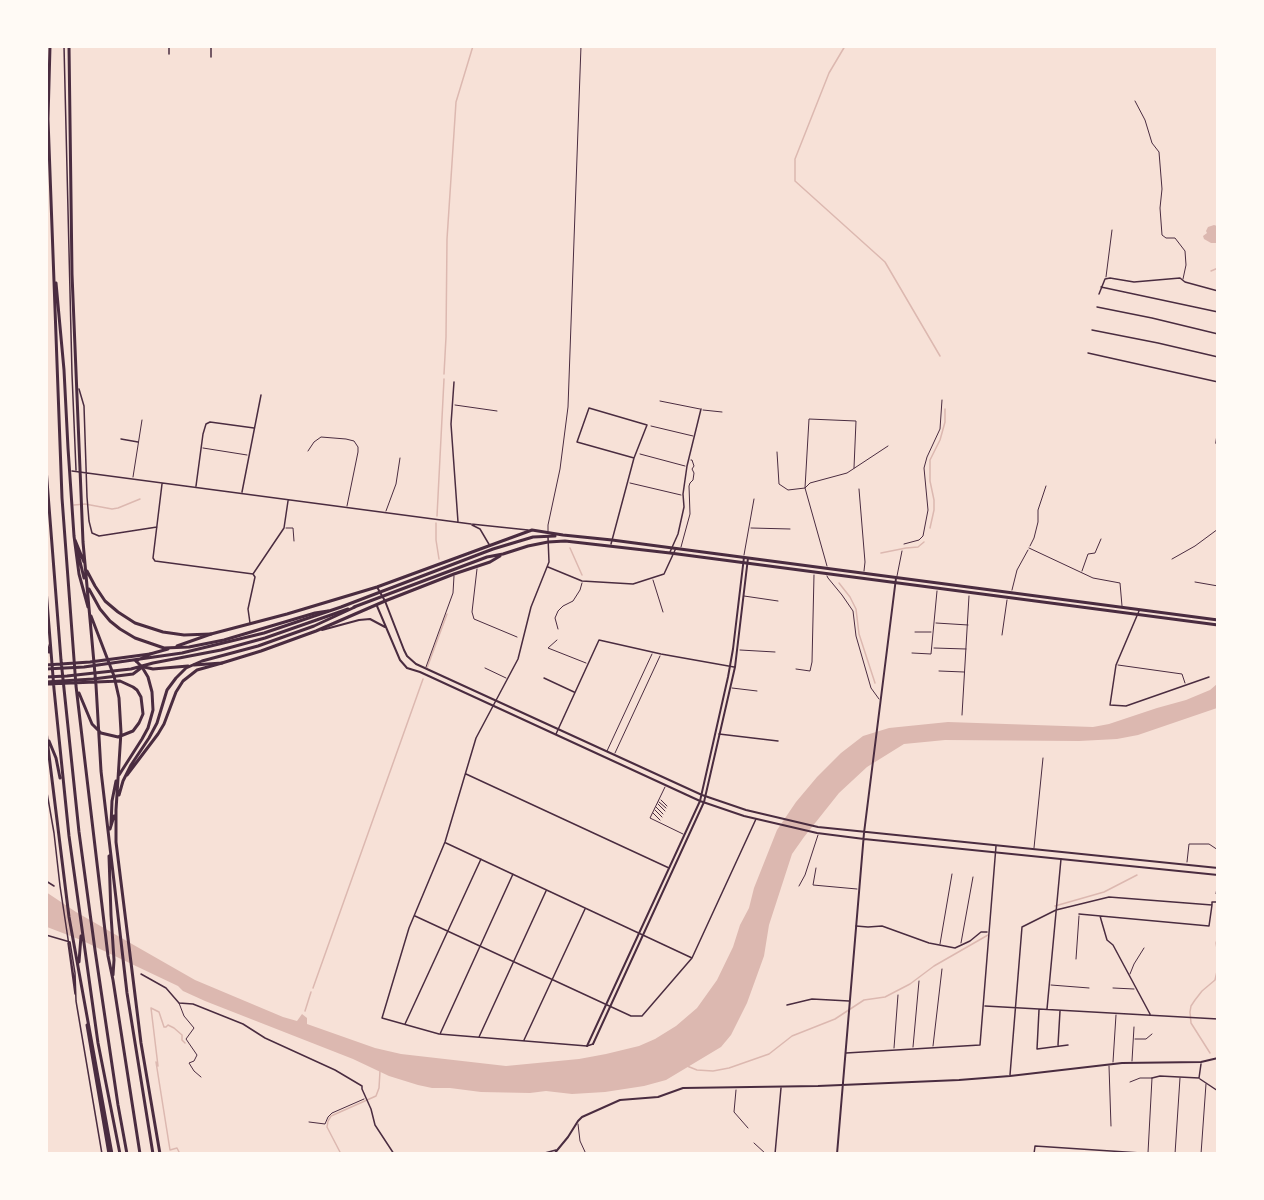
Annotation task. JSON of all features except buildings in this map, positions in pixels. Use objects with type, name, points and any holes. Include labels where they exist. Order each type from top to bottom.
[{"type":"main road","points":[[50,46],[48,119],[62,498],[76,686],[108,956],[140,1154]]},
{"type":"main road","points":[[69,46],[72,274],[83,542],[101,771],[127,993],[153,1154]]},
{"type":"main road","points":[[53,252],[64,370],[74,536],[79,574],[87,606],[112,670],[119,698],[122,732],[116,842],[136,1002],[160,1154]]},
{"type":"main road","points":[[46,468],[61,660],[79,832],[127,1154]]},
{"type":"main road","points":[[532,530],[533,545]]},
{"type":"main road","points":[[46,669],[136,661],[211,634],[286,615],[377,587],[532,530],[548,534],[676,548],[1218,620]]},
{"type":"main road","points":[[46,665],[182,653],[253,636],[328,611],[484,552],[548,534]]},
{"type":"main road","points":[[74,536],[90,580],[105,601],[125,618],[163,632],[211,634]]},
{"type":"main road","points":[[74,536],[87,585],[100,609],[110,621],[129,635],[165,648],[189,647],[328,611]]},
{"type":"main road","points":[[123,781],[158,734],[183,681],[197,670],[261,651],[316,631],[503,555],[548,542],[566,541],[610,545],[1218,625]]},
{"type":"main road","points":[[46,683],[142,667],[222,650],[265,638],[487,557],[503,555]]},
{"type":"main road","points":[[46,589],[64,792],[82,945],[120,1154]]},
{"type":"main road","points":[[110,829],[123,781],[157,723],[167,690],[186,668],[315,626],[355,607]]},
{"type":"main road","points":[[46,642],[52,662]]},
{"type":"main road","points":[[113,980],[109,861],[112,801],[116,780],[148,728],[153,710],[148,677],[136,661]]},
{"type":"main road","points":[[46,677],[67,679],[133,674],[142,667],[153,669],[222,663]]},
{"type":"main road","points":[[46,683],[120,681],[137,690],[141,697],[143,714],[139,723],[133,731],[118,737],[101,733],[92,724],[76,686]]},
{"type":"main road","points":[[46,731],[69,917],[110,1154]]},
{"type":"main road","points":[[46,737],[56,758],[64,792]]},
{"type":"main road","points":[[82,945],[79,962],[88,1036],[110,1154]]},
{"type":"street","points":[[64,46],[76,471]]},
{"type":"street","points":[[169,46],[169,54]]},
{"type":"street","points":[[211,46],[211,57]]},
{"type":"street","points":[[1099,294],[1105,279],[1134,282],[1180,278],[1185,282],[1218,291]]},
{"type":"street","points":[[1101,287],[1218,312]]},
{"type":"street","points":[[1097,307],[1218,334]]},
{"type":"street","points":[[1092,330],[1218,357]]},
{"type":"street","points":[[1088,353],[1218,382]]},
{"type":"street","points":[[72,374],[84,406],[87,497],[92,532],[97,536],[157,527]]},
{"type":"street","points":[[454,382],[451,424],[458,522]]},
{"type":"street","points":[[68,390],[79,389]]},
{"type":"street","points":[[242,493],[261,395]]},
{"type":"street","points":[[610,545],[634,458],[646,425],[589,408],[578,442],[634,458]]},
{"type":"street","points":[[548,566],[582,581],[633,584],[664,574],[676,548],[684,507],[683,495],[688,460],[701,409]]},
{"type":"street","points":[[196,487],[202,434],[206,424],[210,422],[254,429]]},
{"type":"street","points":[[1218,429],[1216,443],[1218,445]]},
{"type":"street","points":[[121,440],[138,442]]},
{"type":"street","points":[[71,470],[386,513],[532,530]]},
{"type":"street","points":[[163,483],[153,558],[156,561],[253,574]]},
{"type":"street","points":[[253,574],[284,528],[288,500]]},
{"type":"street","points":[[471,524],[480,529],[489,545],[503,555]]},
{"type":"street","points":[[548,534],[549,562],[531,608],[518,659],[476,738],[445,842],[404,942],[382,1018],[440,1034],[587,1046],[593,1044],[705,802],[738,650],[745,563]]},
{"type":"street","points":[[587,1046],[702,795],[730,666],[746,557]]},
{"type":"street","points":[[250,624],[248,609],[255,578],[253,574]]},
{"type":"street","points":[[837,1154],[864,832],[896,578]]},
{"type":"street","points":[[377,587],[407,656],[416,664],[702,795],[752,812],[818,827],[1218,868]]},
{"type":"street","points":[[376,606],[400,660],[407,668],[700,801],[756,819],[818,833],[864,839],[1218,875]]},
{"type":"street","points":[[1140,610],[1116,665],[1110,705],[1126,706],[1209,677]]},
{"type":"street","points":[[316,631],[370,619],[386,627]]},
{"type":"street","points":[[556,734],[599,640],[735,667]]},
{"type":"street","points":[[544,678],[575,692]]},
{"type":"street","points":[[716,734],[778,741]]},
{"type":"street","points":[[466,774],[673,870]]},
{"type":"street","points":[[46,787],[74,972],[76,1001],[102,1154]]},
{"type":"street","points":[[414,916],[632,1016],[642,1016],[692,958],[756,819]]},
{"type":"street","points":[[445,842],[692,958]]},
{"type":"street","points":[[845,1053],[980,1045],[996,846]]},
{"type":"street","points":[[405,1024],[481,859]]},
{"type":"street","points":[[1047,1010],[1061,859]]},
{"type":"street","points":[[440,1034],[513,874]]},
{"type":"street","points":[[46,881],[54,886]]},
{"type":"street","points":[[479,1037],[547,890]]},
{"type":"street","points":[[1010,1076],[1022,927],[1056,909],[1114,897],[1212,905]]},
{"type":"street","points":[[1079,914],[1209,926],[1212,902],[1218,902]]},
{"type":"street","points":[[524,1041],[585,908]]},
{"type":"street","points":[[1100,916],[1107,940],[1113,945],[1151,1015]]},
{"type":"street","points":[[856,926],[882,926],[928,943],[955,948],[981,932],[989,932]]},
{"type":"street","points":[[46,935],[70,942],[75,973],[76,1001]]},
{"type":"street","points":[[141,974],[166,988],[179,1003],[193,1004],[243,1024],[265,1038],[335,1070],[362,1086],[375,1125],[394,1154]]},
{"type":"street","points":[[787,1005],[812,999],[849,1003]]},
{"type":"street","points":[[984,1006],[1218,1019]]},
{"type":"street","points":[[1039,1009],[1037,1049],[1068,1046]]},
{"type":"street","points":[[1058,1047],[1060,1010]]},
{"type":"street","points":[[554,1154],[582,1117],[620,1100],[658,1097],[683,1088],[781,1087],[959,1080],[1111,1064],[1201,1062],[1218,1058]]},
{"type":"street","points":[[1199,1078],[1201,1062]]},
{"type":"street","points":[[1152,1078],[1160,1076],[1199,1078],[1218,1091]]},
{"type":"street","points":[[776,1154],[781,1087]]},
{"type":"street","points":[[1034,1154],[1035,1146],[1156,1154]]},
{"type":"street","points":[[541,1154],[557,1150]]},
{"type":"lane","points":[[548,534],[560,469],[568,406],[581,46]]},
{"type":"lane","points":[[1135,101],[1146,120],[1152,143],[1160,152],[1162,235],[1166,238],[1175,238],[1185,251],[1186,265],[1182,280]]},
{"type":"lane","points":[[1105,279],[1112,230]]},
{"type":"lane","points":[[660,400],[722,412]]},
{"type":"lane","points":[[904,544],[919,540],[924,536],[928,510],[924,468],[940,429],[942,400]]},
{"type":"lane","points":[[453,405],[497,411]]},
{"type":"lane","points":[[854,468],[856,421],[809,419],[805,488],[827,564],[828,578],[853,611],[856,636],[871,688],[881,701]]},
{"type":"lane","points":[[133,479],[142,420]]},
{"type":"lane","points":[[651,426],[695,437]]},
{"type":"lane","points":[[308,450],[321,437],[354,441],[358,447],[346,507]]},
{"type":"lane","points":[[777,452],[779,484],[788,490],[805,488],[810,483],[847,473],[888,446]]},
{"type":"lane","points":[[201,448],[249,456]]},
{"type":"lane","points":[[640,454],[687,466]]},
{"type":"lane","points":[[386,513],[396,484],[400,458]]},
{"type":"lane","points":[[676,548],[690,514],[689,486],[694,473],[692,460],[688,460]]},
{"type":"lane","points":[[630,483],[683,495]]},
{"type":"lane","points":[[1002,635],[1017,570],[1034,538],[1038,510],[1046,486]]},
{"type":"lane","points":[[860,489],[865,562],[863,579]]},
{"type":"lane","points":[[746,557],[754,499]]},
{"type":"lane","points":[[750,527],[790,529]]},
{"type":"lane","points":[[284,528],[293,528],[294,541]]},
{"type":"lane","points":[[1172,559],[1218,529]]},
{"type":"lane","points":[[1082,572],[1088,554],[1095,553],[1101,539]]},
{"type":"lane","points":[[1029,548],[1093,578],[1120,583],[1122,608]]},
{"type":"lane","points":[[896,578],[902,551]]},
{"type":"lane","points":[[478,567],[472,612],[474,619],[517,637]]},
{"type":"lane","points":[[796,669],[810,671],[812,662],[814,567]]},
{"type":"lane","points":[[426,668],[453,593],[454,574]]},
{"type":"lane","points":[[652,578],[663,612]]},
{"type":"lane","points":[[558,629],[555,618],[558,611],[573,601],[580,590],[582,581]]},
{"type":"lane","points":[[1195,582],[1218,586]]},
{"type":"lane","points":[[912,654],[931,654],[938,583]]},
{"type":"lane","points":[[962,715],[970,588]]},
{"type":"lane","points":[[744,596],[778,601]]},
{"type":"lane","points":[[934,623],[968,625]]},
{"type":"lane","points":[[915,632],[933,632]]},
{"type":"lane","points":[[557,640],[548,648],[588,664]]},
{"type":"lane","points":[[932,648],[966,649]]},
{"type":"lane","points":[[738,650],[775,652]]},
{"type":"lane","points":[[607,751],[653,652]]},
{"type":"lane","points":[[615,755],[661,654]]},
{"type":"lane","points":[[1116,665],[1182,674],[1186,686]]},
{"type":"lane","points":[[485,668],[507,679]]},
{"type":"lane","points":[[939,671],[964,672]]},
{"type":"lane","points":[[730,688],[757,691]]},
{"type":"lane","points":[[1034,850],[1043,758]]},
{"type":"lane","points":[[666,785],[650,818],[684,834]]},
{"type":"lane","points":[[658,801],[667,807]]},
{"type":"lane","points":[[658,801],[665,811]]},
{"type":"lane","points":[[656,807],[663,814]]},
{"type":"lane","points":[[654,809],[662,817]]},
{"type":"lane","points":[[653,813],[660,820]]},
{"type":"lane","points":[[799,886],[806,875],[818,833]]},
{"type":"lane","points":[[1186,865],[1189,844],[1209,844],[1218,850]]},
{"type":"lane","points":[[816,868],[813,885],[859,889]]},
{"type":"lane","points":[[940,945],[952,874]]},
{"type":"lane","points":[[961,945],[973,877]]},
{"type":"lane","points":[[1218,880],[1216,894],[1218,894]]},
{"type":"lane","points":[[1076,959],[1079,914]]},
{"type":"lane","points":[[1129,975],[1144,948]]},
{"type":"lane","points":[[933,1047],[942,969]]},
{"type":"lane","points":[[913,1048],[919,981]]},
{"type":"lane","points":[[1049,985],[1089,988]]},
{"type":"lane","points":[[1113,988],[1136,990]]},
{"type":"lane","points":[[894,1050],[898,995]]},
{"type":"lane","points":[[179,1003],[183,1016],[194,1028],[186,1039],[197,1055],[189,1064],[201,1077]]},
{"type":"lane","points":[[1111,1126],[1111,1064],[1116,1013]]},
{"type":"lane","points":[[1132,1063],[1134,1027]]},
{"type":"lane","points":[[1133,1039],[1146,1039],[1152,1034]]},
{"type":"lane","points":[[1175,1154],[1180,1077]]},
{"type":"lane","points":[[1130,1082],[1140,1078],[1152,1078],[1148,1153]]},
{"type":"lane","points":[[1201,1154],[1206,1082]]},
{"type":"lane","points":[[736,1088],[734,1112],[748,1128]]},
{"type":"lane","points":[[309,1122],[325,1124],[332,1113],[367,1100]]},
{"type":"lane","points":[[578,1121],[580,1141],[586,1154]]},
{"type":"lane","points":[[754,1143],[766,1154]]},
{"type":"shaded area","points":[[1217,226],[1217,243],[1211,243],[1203,236],[1207,233],[1208,227]]},
{"type":"shaded area","points":[[1217,684],[1217,708],[1138,735],[1117,739],[1079,741],[945,740],[904,744],[867,767],[839,793],[792,854],[769,925],[764,956],[747,1003],[731,1035],[721,1047],[666,1080],[644,1086],[572,1094],[546,1091],[481,1092],[418,1085],[389,1076],[353,1059],[205,1001],[81,940],[47,927],[46,892],[76,912],[195,980],[283,1017],[297,1021],[302,1014],[307,1018],[307,1024],[375,1048],[401,1054],[506,1066],[606,1054],[639,1046],[655,1039],[676,1026],[697,1008],[717,980],[733,947],[777,830],[817,777],[841,753],[863,736],[889,728],[948,722],[1093,727],[1186,700],[1210,690]]},
{"type":"waterway","points":[[444,374],[447,239],[456,102],[473,46]]},
{"type":"waterway","points":[[845,46],[829,73],[795,159],[795,181],[885,262],[940,356]]},
{"type":"waterway","points":[[1211,271],[1218,268]]},
{"type":"waterway","points":[[437,516],[444,379]]},
{"type":"waterway","points":[[930,528],[934,510],[930,460],[940,440],[945,422],[945,409]]},
{"type":"waterway","points":[[74,505],[85,504],[112,509],[140,499]]},
{"type":"waterway","points":[[436,523],[439,559]]},
{"type":"waterway","points":[[881,553],[918,547],[924,542]]},
{"type":"waterway","points":[[570,548],[582,575]]},
{"type":"waterway","points":[[839,583],[856,609],[859,634],[875,683]]},
{"type":"waterway","points":[[427,668],[447,614]]},
{"type":"waterway","points":[[313,988],[423,679]]},
{"type":"waterway","points":[[1055,906],[1104,892],[1137,875]]},
{"type":"waterway","points":[[687,1066],[697,1070],[713,1071],[769,1054],[792,1036],[835,1019],[864,1000],[885,997],[910,984],[934,966],[988,935]]},
{"type":"waterway","points":[[1218,937],[1216,943],[1218,954]]},
{"type":"waterway","points":[[1210,1053],[1191,1023],[1190,1012],[1191,1006],[1202,991],[1215,980],[1218,967]]},
{"type":"waterway","points":[[305,1011],[311,992]]},
{"type":"waterway","points":[[158,1066],[151,1008],[159,1012],[164,1027],[168,1025],[174,1028],[182,1035],[185,1043]]},
{"type":"waterway","points":[[156,1062],[170,1150],[177,1148],[180,1154]]},
{"type":"waterway","points":[[341,1154],[327,1127],[328,1121],[331,1116],[376,1096],[380,1071]]}]
